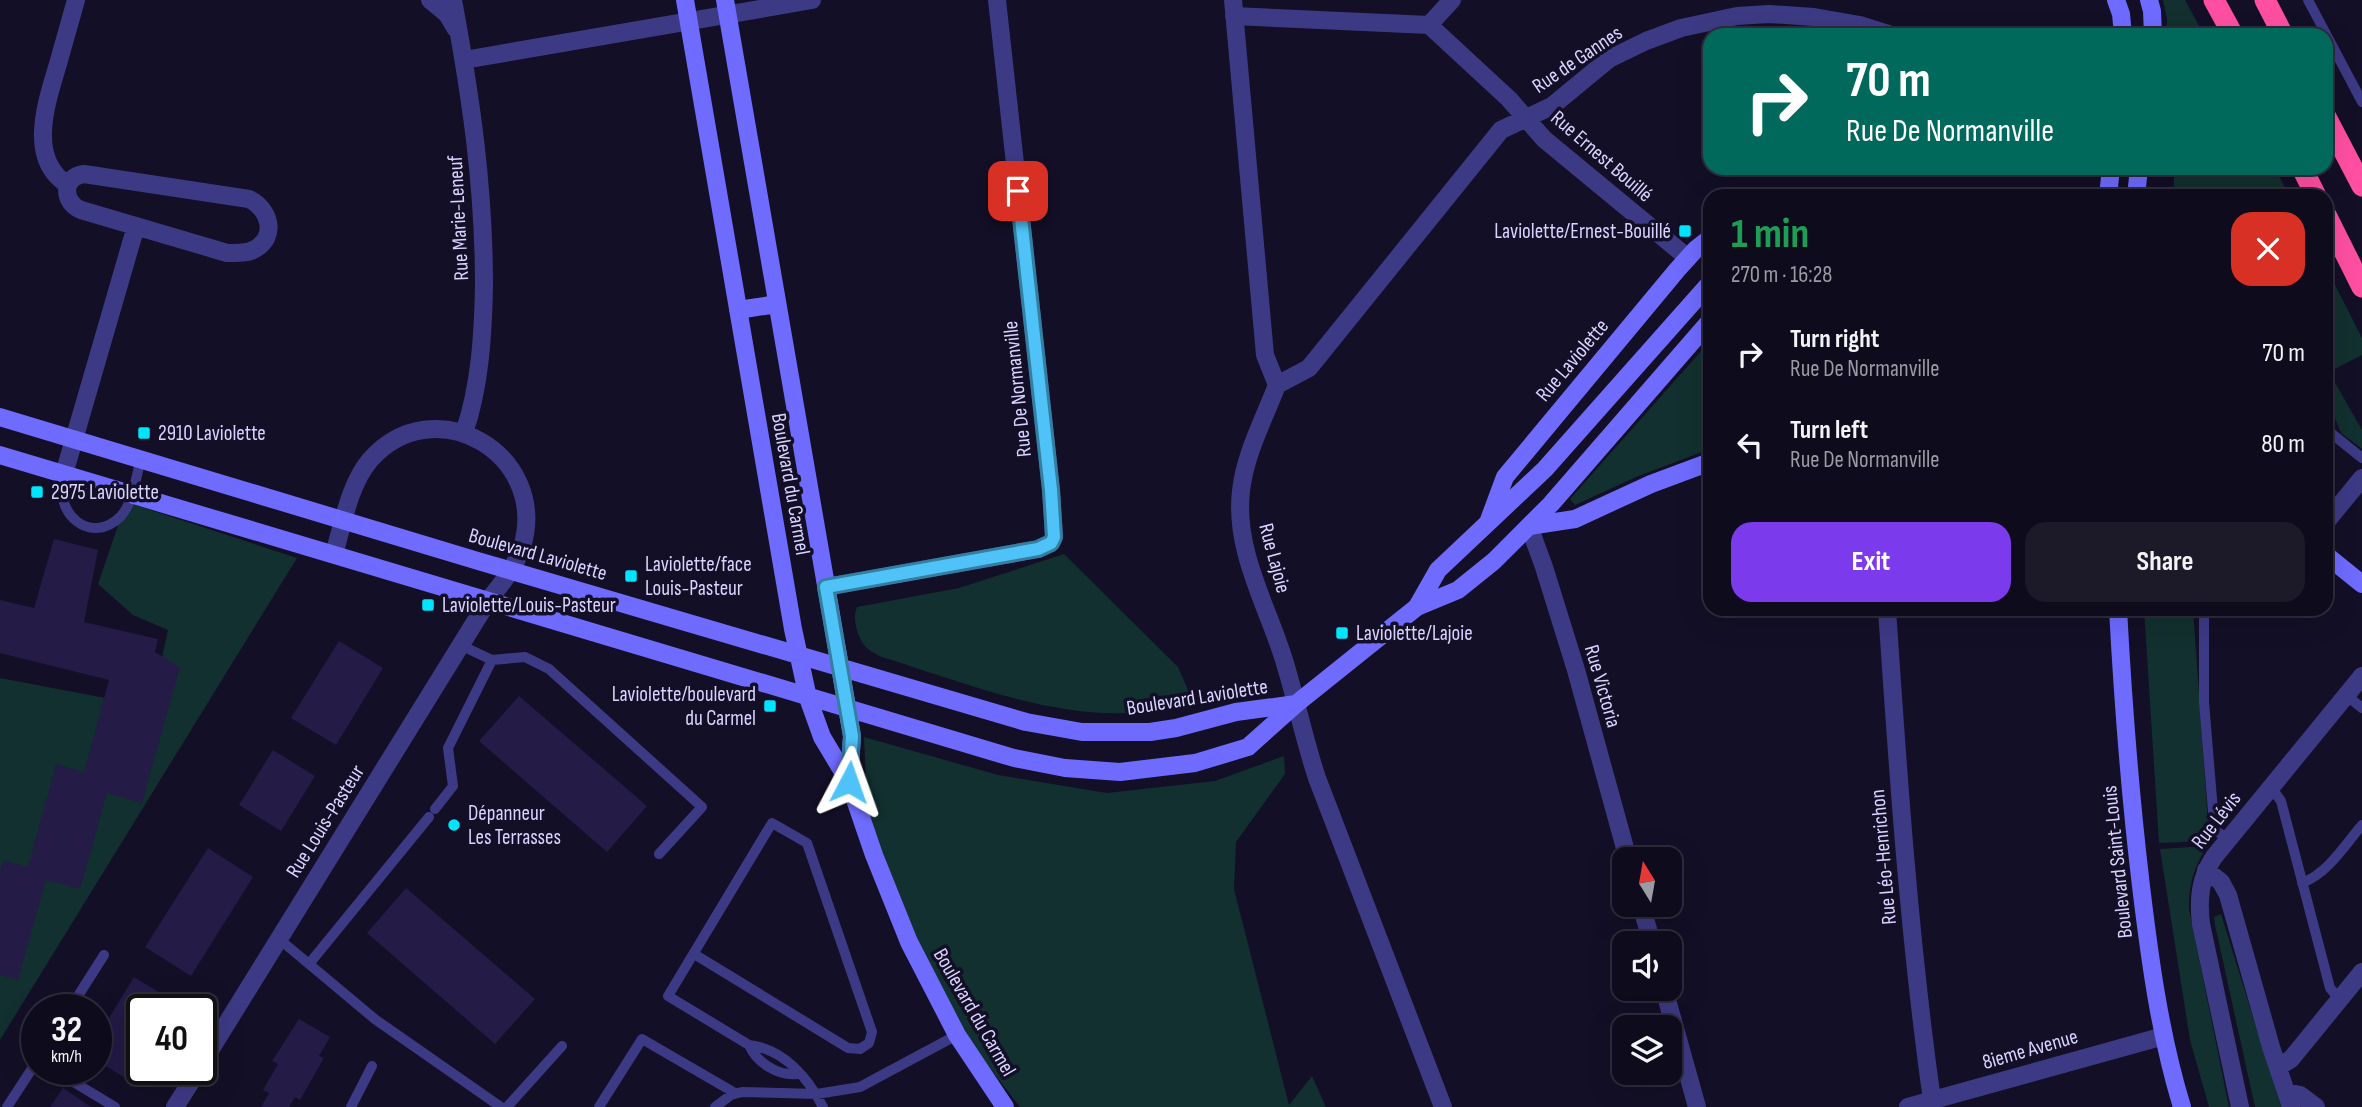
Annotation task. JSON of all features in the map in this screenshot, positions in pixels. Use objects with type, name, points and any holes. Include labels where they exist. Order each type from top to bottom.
[{"type":"highway","points":[[2214,0],[2229,28]]},
{"type":"highway","points":[[2264,0],[2279,28]]},
{"type":"highway","points":[[2333,130],[2362,186]]},
{"type":"highway","points":[[2333,229],[2362,287]]},
{"type":"main road","name":"Boulevard du Carmel","points":[[685,0],[797,655],[808,698],[822,737],[849,782],[874,855],[909,942],[957,1035],[1005,1107]]},
{"type":"main road","points":[[2116,0],[2122,28]]},
{"type":"main road","points":[[2149,0],[2152,28]]},
{"type":"main road","name":"Boulevard du Carmel","points":[[726,7],[852,736],[849,782]]},
{"type":"main road","name":"Rue Laviolette","points":[[1488,523],[1505,477],[1688,258],[1703,244]]},
{"type":"main road","name":"Rue Laviolette","points":[[1417,607],[1438,569],[1545,468],[1703,291]]},
{"type":"main road","points":[[738,310],[777,304]]},
{"type":"main road","name":"Rue Laviolette","points":[[1296,704],[1417,607],[1458,590],[1494,561],[1529,526],[1703,329]]},
{"type":"main road","name":"Boulevard Laviolette","points":[[0,416],[1035,724],[1082,732],[1150,732],[1236,712],[1296,704]]},
{"type":"main road","name":"Boulevard Laviolette","points":[[0,455],[808,698],[1014,758],[1065,768],[1120,772],[1195,763],[1243,750],[1296,704]]},
{"type":"main road","points":[[1529,526],[1575,519],[1651,484],[1703,465]]},
{"type":"main road","points":[[2333,561],[2362,584]]},
{"type":"main road","name":"Boulevard Saint-Louis","points":[[2119,616],[2134,828],[2146,925],[2164,1036],[2182,1107]]},
{"type":"street","points":[[68,185],[57,177],[49,165],[43,126],[47,102],[76,0]]},
{"type":"street","points":[[430,0],[447,15],[460,36]]},
{"type":"street","name":"Rue Marie-Leneuf","points":[[453,0],[481,177],[484,265],[480,354],[471,411],[464,433]]},
{"type":"street","points":[[464,60],[689,21],[726,7],[812,0]]},
{"type":"street","name":"Rue De Normanville","points":[[826,587],[1038,549],[1051,543],[1054,537],[997,0]]},
{"type":"street","points":[[1277,385],[1265,355],[1233,8],[1429,25],[1452,0]]},
{"type":"street","name":"Rue de Gannes","points":[[1277,385],[1309,369],[1501,130],[1552,106],[1594,70],[1624,51],[1663,34],[1702,22],[1737,16],[1791,15],[1837,21],[1864,28]]},
{"type":"street","name":"Rue Ernest Bouillé","points":[[1429,25],[1509,99],[1544,139],[1688,258]]},
{"type":"street","points":[[84,174],[249,199],[264,209],[269,227],[267,236],[255,250],[227,253],[76,208],[68,199],[68,185],[73,178],[84,174]]},
{"type":"street","points":[[64,474],[136,226]]},
{"type":"street","name":"Rue Lajoie","points":[[1277,385],[1247,463],[1242,486],[1240,510],[1246,553],[1283,657],[1317,778],[1443,1107]]},
{"type":"street","points":[[334,554],[362,472],[380,450],[419,431],[448,430],[476,438],[500,454],[523,491],[525,534],[512,570]]},
{"type":"street","points":[[2333,513],[2362,478]]},
{"type":"street","name":"Rue Victoria","points":[[1529,526],[1572,658],[1625,847]]},
{"type":"street","name":"Rue Louis-Pasteur","points":[[217,1039],[460,645],[512,570]]},
{"type":"street","name":"Rue Léo-Henrichon","points":[[1887,616],[1895,740],[1918,999],[1932,1100]]},
{"type":"street","name":"Rue Lévis","points":[[2239,1107],[2201,924],[2200,890],[2206,870],[2228,840],[2362,676]]},
{"type":"street","points":[[2206,870],[2221,882],[2228,895],[2289,1099],[2300,1095],[2316,1107]]},
{"type":"street","points":[[2278,1067],[2291,1059],[2362,972]]},
{"type":"street","points":[[1667,1001],[1697,1107]]},
{"type":"street","name":"8ieme Avenue","points":[[1908,1107],[2164,1036]]},
{"type":"street","name":"Rue Louis-Pasteur","points":[[175,1107],[189,1085]]},
{"type":"lane","points":[[2308,0],[2323,28]]},
{"type":"lane","points":[[2333,47],[2362,102]]},
{"type":"lane","points":[[2333,435],[2362,458]]},
{"type":"lane","points":[[64,474],[61,497],[72,518],[91,527],[103,526],[122,516],[141,459]]},
{"type":"lane","points":[[2204,616],[2204,690],[2214,823],[2217,831],[2228,840]]},
{"type":"lane","points":[[460,645],[492,660],[526,657],[549,669],[702,807],[659,854]]},
{"type":"lane","points":[[309,964],[453,786],[448,748],[492,660]]},
{"type":"lane","points":[[2346,695],[2362,708]]},
{"type":"lane","points":[[2271,788],[2281,801],[2330,988],[2339,999]]},
{"type":"lane","points":[[694,954],[848,1048],[860,1049],[869,1043],[872,1032],[807,843],[772,823],[668,996],[749,1045],[763,1047],[791,1063],[797,1074],[811,1084],[823,1107]]},
{"type":"lane","points":[[2302,883],[2323,870],[2362,825]]},
{"type":"lane","points":[[279,939],[376,1020],[501,1107]]},
{"type":"lane","points":[[79,994],[104,955]]},
{"type":"lane","points":[[715,1107],[735,1093],[755,1091],[817,1094],[866,1085],[957,1035]]},
{"type":"lane","points":[[599,1107],[642,1039],[735,1093]]},
{"type":"lane","points":[[507,1107],[562,1046]]},
{"type":"lane","points":[[351,1107],[372,1066]]},
{"type":"lane","points":[[8,1107],[22,1085]]},
{"type":"lane","points":[[79,1085],[115,1107]]},
{"type":"green space","points":[[2163,0],[2185,0],[2200,28],[2166,28]]},
{"type":"green space","points":[[2174,175],[2278,175],[2286,189],[2174,189]]},
{"type":"green space","points":[[2333,281],[2362,338],[2362,355],[2333,370]]},
{"type":"green space","points":[[1703,349],[1703,452],[1636,477],[1575,505],[1570,499]]},
{"type":"green space","points":[[2333,379],[2362,430],[2362,449],[2341,433],[2333,414]]},
{"type":"green space","points":[[126,502],[297,558],[28,994],[21,994],[21,1006],[0,1040],[0,678],[147,706],[168,630],[133,615],[98,584]]},
{"type":"green space","points":[[1064,554],[1178,667],[1192,699],[1166,708],[1127,713],[1055,707],[983,689],[879,656],[862,642],[855,622],[857,607],[959,588]]},
{"type":"green space","points":[[2144,616],[2193,616],[2209,837],[2206,841],[2159,843]]},
{"type":"green space","points":[[864,737],[998,775],[1107,793],[1215,781],[1284,756],[1285,774],[1236,842],[1234,889],[1289,1105],[1312,1076],[1326,1107],[1020,1107],[975,1049],[929,968],[868,826]]},
{"type":"green space","points":[[2207,846],[2193,876],[2189,909],[2229,1107],[2209,1107],[2190,1040],[2160,849]]},
{"type":"green space","points":[[2221,914],[2281,1107],[2255,1107],[2215,925],[2214,917]]},
{"type":"building","points":[[54,539],[98,550],[84,622],[158,639],[155,652],[180,667],[142,803],[107,793],[80,889],[46,880],[18,980],[0,975],[0,872],[3,860],[28,867],[56,764],[84,772],[109,680],[0,653],[0,600],[34,608]]},
{"type":"building","points":[[339,641],[383,668],[336,745],[291,718]]},
{"type":"building","points":[[519,696],[647,806],[607,852],[479,741]]},
{"type":"building","points":[[273,750],[315,776],[281,831],[239,805]]},
{"type":"building","points":[[208,848],[253,877],[191,976],[145,947]]},
{"type":"building","points":[[406,888],[535,999],[495,1044],[367,933]]},
{"type":"building","points":[[134,977],[162,994],[126,994],[126,1078],[112,1070],[112,1013]]},
{"type":"building","points":[[299,1019],[330,1037],[319,1056],[324,1058],[300,1100],[295,1097],[289,1107],[261,1107],[269,1093],[263,1090],[278,1064],[272,1061]]},
{"type":"building","points":[[63,1088],[91,1107],[50,1107]]},
{"type":"place","name":"Laviolette/Ernest-Bouillé","points":[[1685,231]]},
{"type":"place","name":"2910 Laviolette","points":[[144,433]]},
{"type":"place","name":"2975 Laviolette","points":[[37,492]]},
{"type":"place","name":"Laviolette/face Louis-Pasteur","points":[[631,576]]},
{"type":"place","name":"Laviolette/Louis-Pasteur","points":[[428,605]]},
{"type":"place","name":"Laviolette/Lajoie","points":[[1342,633]]},
{"type":"place","name":"Laviolette/boulevard du Carmel","points":[[770,706]]},
{"type":"place","name":"Dépanneur Les Terrasses","points":[[454,825]]},
{"type":"route","points":[[849,782],[852,736],[826,587],[1043,548],[1051,543],[1054,537],[1018,191]]}]
